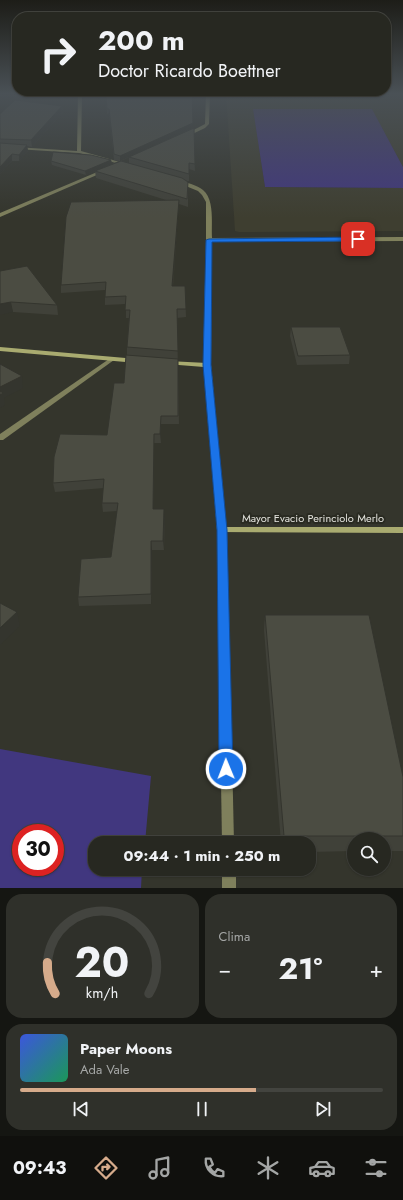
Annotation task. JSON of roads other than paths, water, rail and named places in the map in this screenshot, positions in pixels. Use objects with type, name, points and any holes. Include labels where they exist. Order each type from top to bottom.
[{"type":"street","points":[[79,134],[79,152]]},
{"type":"street","points":[[177,140],[189,134]]},
{"type":"street","points":[[0,147],[79,152],[121,164],[128,164]]},
{"type":"street","points":[[114,167],[121,164]]},
{"type":"street","points":[[0,215],[107,170]]},
{"type":"street","points":[[171,179],[193,186],[204,194],[208,202],[209,240],[207,365],[222,530],[228,836]]},
{"type":"street","points":[[209,240],[403,239]]},
{"type":"street","points":[[0,349],[145,361]]},
{"type":"street","points":[[0,438],[112,359]]},
{"type":"street","points":[[161,362],[207,365]]},
{"type":"street","name":"Mayor Evacio Perinciolo Merlo","points":[[222,530],[403,530]]},
{"type":"street","points":[[229,876],[229,888]]}]
